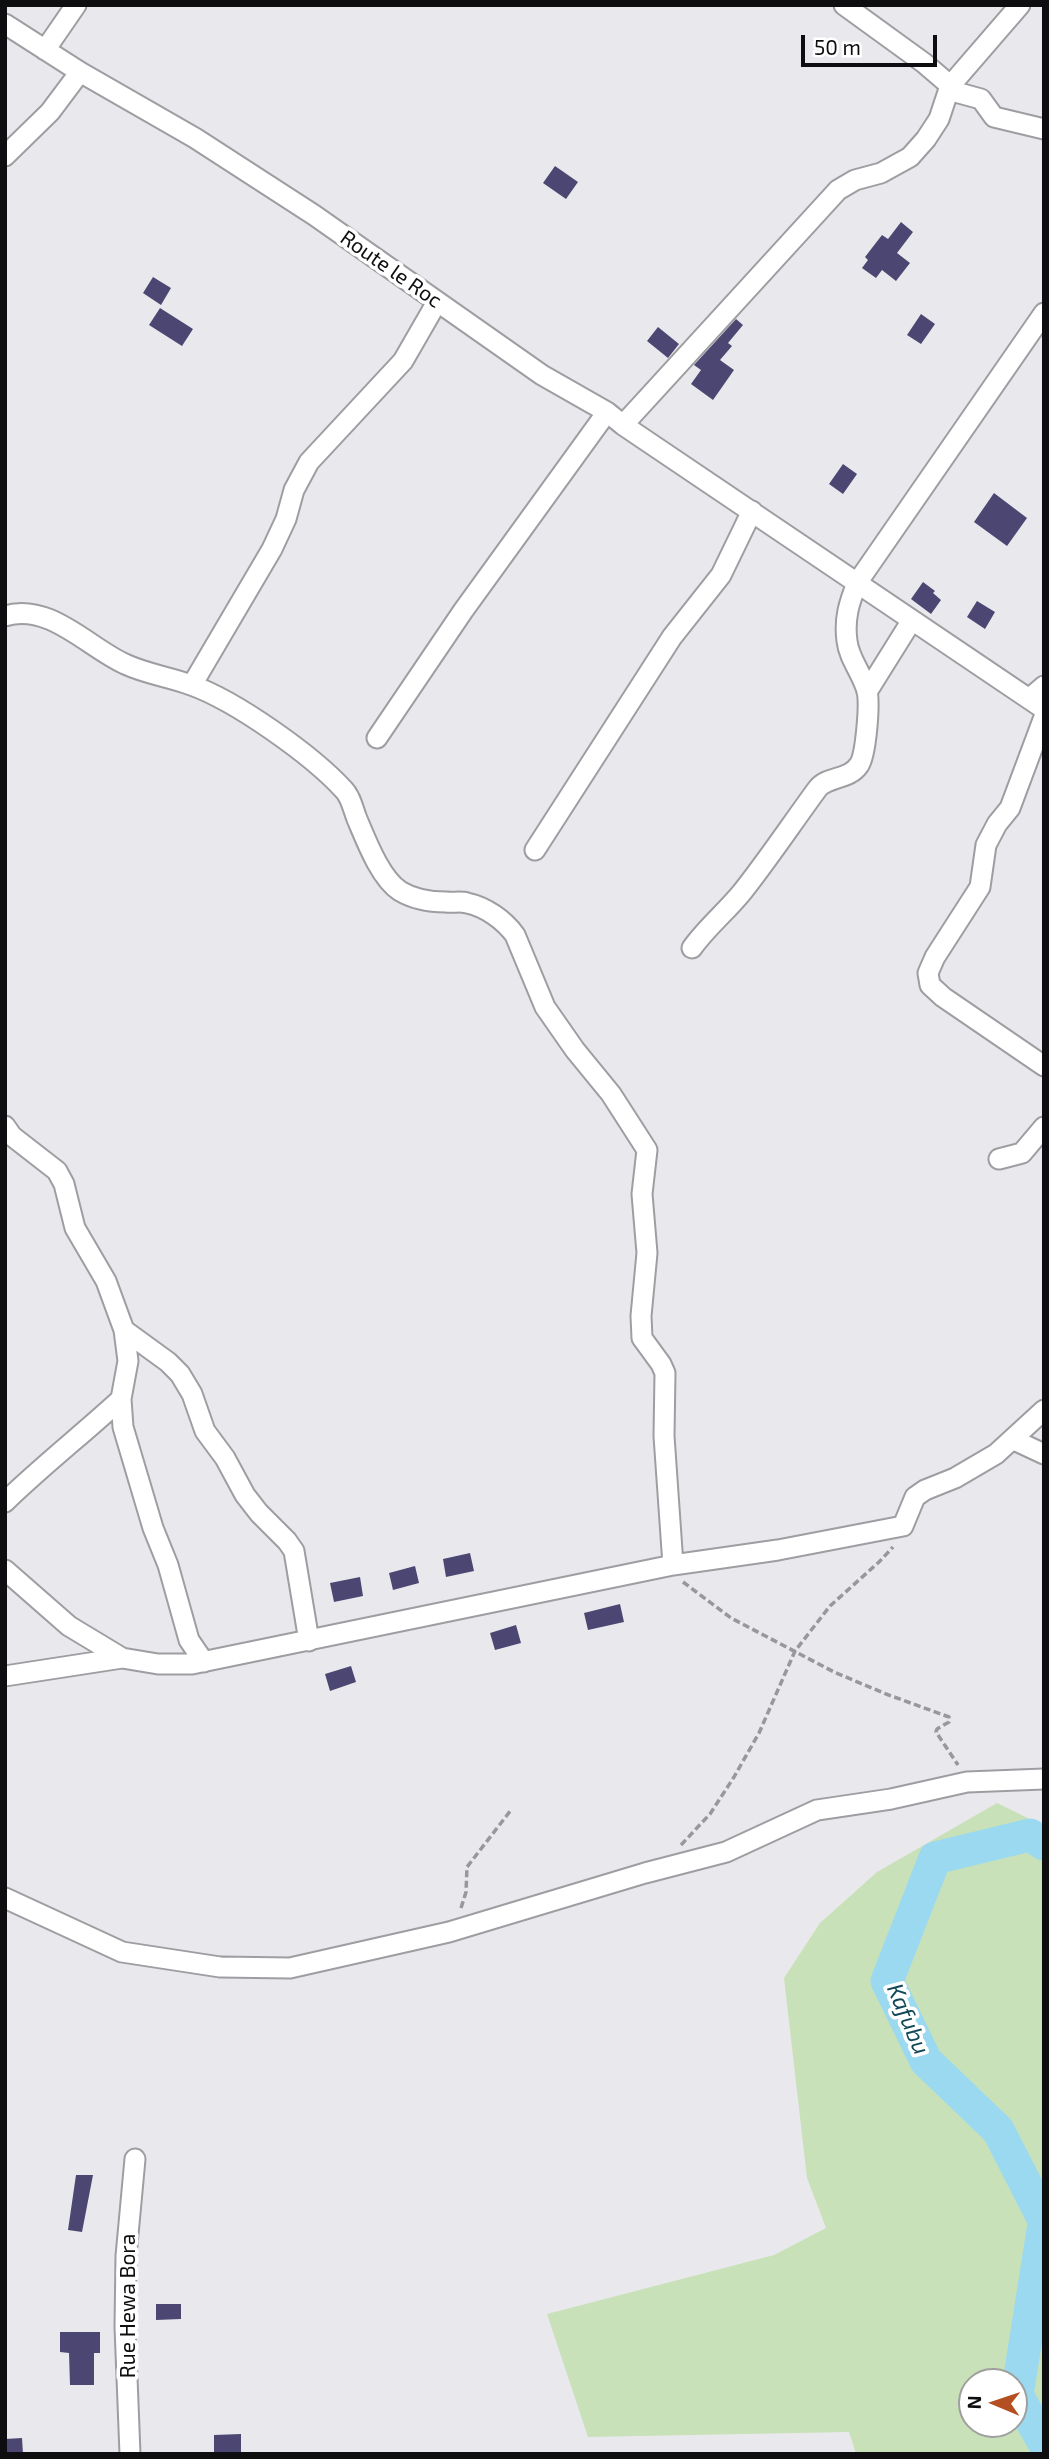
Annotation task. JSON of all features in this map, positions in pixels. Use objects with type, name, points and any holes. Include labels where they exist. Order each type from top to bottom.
[{"type":"street","points":[[44,50],[76,5]]},
{"type":"street","points":[[844,5],[924,63],[958,93],[981,99],[994,117],[1044,129]]},
{"type":"street","points":[[622,425],[838,190],[855,180],[881,173],[910,157],[939,119],[950,86],[1020,5]]},
{"type":"street","name":"Route le Roc","points":[[5,24],[80,72],[195,138],[314,215],[542,375],[607,412],[622,425],[912,620],[1039,698]]},
{"type":"street","points":[[5,156],[50,112],[80,72]]},
{"type":"street","points":[[192,685],[272,550],[286,519],[294,489],[309,462],[402,361],[437,302]]},
{"type":"street","points":[[692,948],[710,924],[723,914],[744,890],[823,782],[849,775],[859,766],[865,752],[867,692],[850,655],[847,642],[847,609],[858,583],[1044,313]]},
{"type":"street","points":[[377,738],[463,611],[607,412]]},
{"type":"street","points":[[535,850],[666,647],[721,575],[752,511]]},
{"type":"street","points":[[5,617],[35,615],[59,624],[103,653],[127,665],[192,685],[223,699],[329,774],[347,794],[366,841],[380,867],[398,890],[414,898],[467,902],[495,915],[508,925],[525,956],[538,996],[575,1050],[611,1094],[647,1150],[642,1194],[647,1253],[641,1316],[642,1338],[665,1373],[664,1436],[677,1573]]},
{"type":"street","points":[[867,692],[912,620]]},
{"type":"street","points":[[1044,717],[1010,808],[997,824],[986,845],[981,887],[935,957],[928,973],[930,985],[943,997],[1044,1066]]},
{"type":"street","points":[[5,1126],[12,1136],[57,1171],[64,1184],[75,1228],[106,1281],[124,1330],[128,1361],[121,1399],[123,1427],[153,1528],[168,1564],[189,1640],[204,1662]]},
{"type":"street","points":[[999,1159],[1022,1153],[1044,1127]]},
{"type":"street","points":[[124,1330],[169,1362],[180,1374],[192,1394],[205,1430],[225,1458],[245,1495],[294,1551],[309,1642]]},
{"type":"street","points":[[5,1502],[121,1399]]},
{"type":"street","points":[[5,1676],[122,1658],[158,1664],[204,1662],[677,1573],[903,1526],[915,1497],[996,1454],[1044,1410]]},
{"type":"street","points":[[1014,1440],[1044,1454]]},
{"type":"street","points":[[5,1570],[69,1626],[122,1658]]},
{"type":"street","points":[[5,1898],[122,1952],[220,1967],[290,1968],[449,1932],[645,1873],[726,1852],[817,1810],[891,1799],[967,1782],[1044,1779]]},
{"type":"street","name":"Rue Hewa Bora","points":[[130,2454],[125,2327],[126,2256],[135,2159]]},
{"type":"path","points":[[680,1846],[710,1814],[734,1777],[759,1733],[795,1651],[830,1606],[894,1545],[903,1526]]},
{"type":"path","points":[[677,1573],[731,1618],[834,1672],[886,1695],[949,1717],[950,1722],[936,1732],[967,1782]]},
{"type":"path","points":[[449,1932],[466,1892],[467,1867],[512,1810]]},
{"type":"green space","points":[[997,1803],[1044,1826],[1044,2454],[856,2454],[849,2432],[588,2437],[547,2314],[774,2255],[826,2228],[807,2178],[784,1978],[820,1923],[877,1872]]},
{"type":"building","points":[[555,166],[578,182],[566,199],[543,183]]},
{"type":"building","points":[[901,222],[913,232],[897,253],[910,263],[896,281],[882,270],[876,278],[862,268],[868,260],[865,257],[882,235],[888,239]]},
{"type":"building","points":[[153,277],[171,288],[161,305],[143,293]]},
{"type":"building","points":[[160,308],[193,329],[182,346],[149,325]]},
{"type":"building","points":[[921,314],[935,324],[921,344],[907,335]]},
{"type":"building","points":[[736,319],[743,325],[728,343],[732,346],[720,360],[734,370],[713,400],[691,384],[701,370],[694,365]]},
{"type":"building","points":[[658,327],[679,344],[668,358],[647,341]]},
{"type":"building","points":[[843,464],[857,474],[843,494],[829,484]]},
{"type":"building","points":[[994,493],[1027,518],[1007,546],[974,522]]},
{"type":"building","points":[[923,582],[935,591],[933,593],[941,600],[931,614],[911,599]]},
{"type":"building","points":[[977,601],[995,612],[985,629],[967,617]]},
{"type":"building","points":[[470,1553],[474,1571],[446,1577],[443,1559]]},
{"type":"building","points":[[415,1566],[419,1583],[393,1590],[389,1573]]},
{"type":"building","points":[[360,1577],[363,1596],[334,1602],[330,1583]]},
{"type":"building","points":[[620,1604],[624,1622],[588,1630],[584,1613]]},
{"type":"building","points":[[516,1625],[521,1643],[495,1650],[490,1633]]},
{"type":"building","points":[[351,1666],[356,1682],[330,1691],[325,1674]]},
{"type":"building","points":[[76,2175],[93,2175],[82,2232],[68,2230]]},
{"type":"building","points":[[156,2304],[181,2304],[181,2319],[156,2320]]},
{"type":"building","points":[[60,2332],[100,2332],[100,2353],[94,2353],[94,2385],[70,2385],[69,2353],[60,2352]]},
{"type":"building","points":[[241,2434],[241,2454],[214,2454],[214,2435]]},
{"type":"building","points":[[22,2438],[23,2454],[5,2454],[5,2439]]},
{"type":"waterway","name":"Kafubu","points":[[1044,1844],[1030,1835],[935,1858],[887,1981],[926,2061],[998,2130],[1044,2220]]},
{"type":"waterway","name":"Kafubu","points":[[1044,2224],[1017,2395],[1044,2443]]}]
